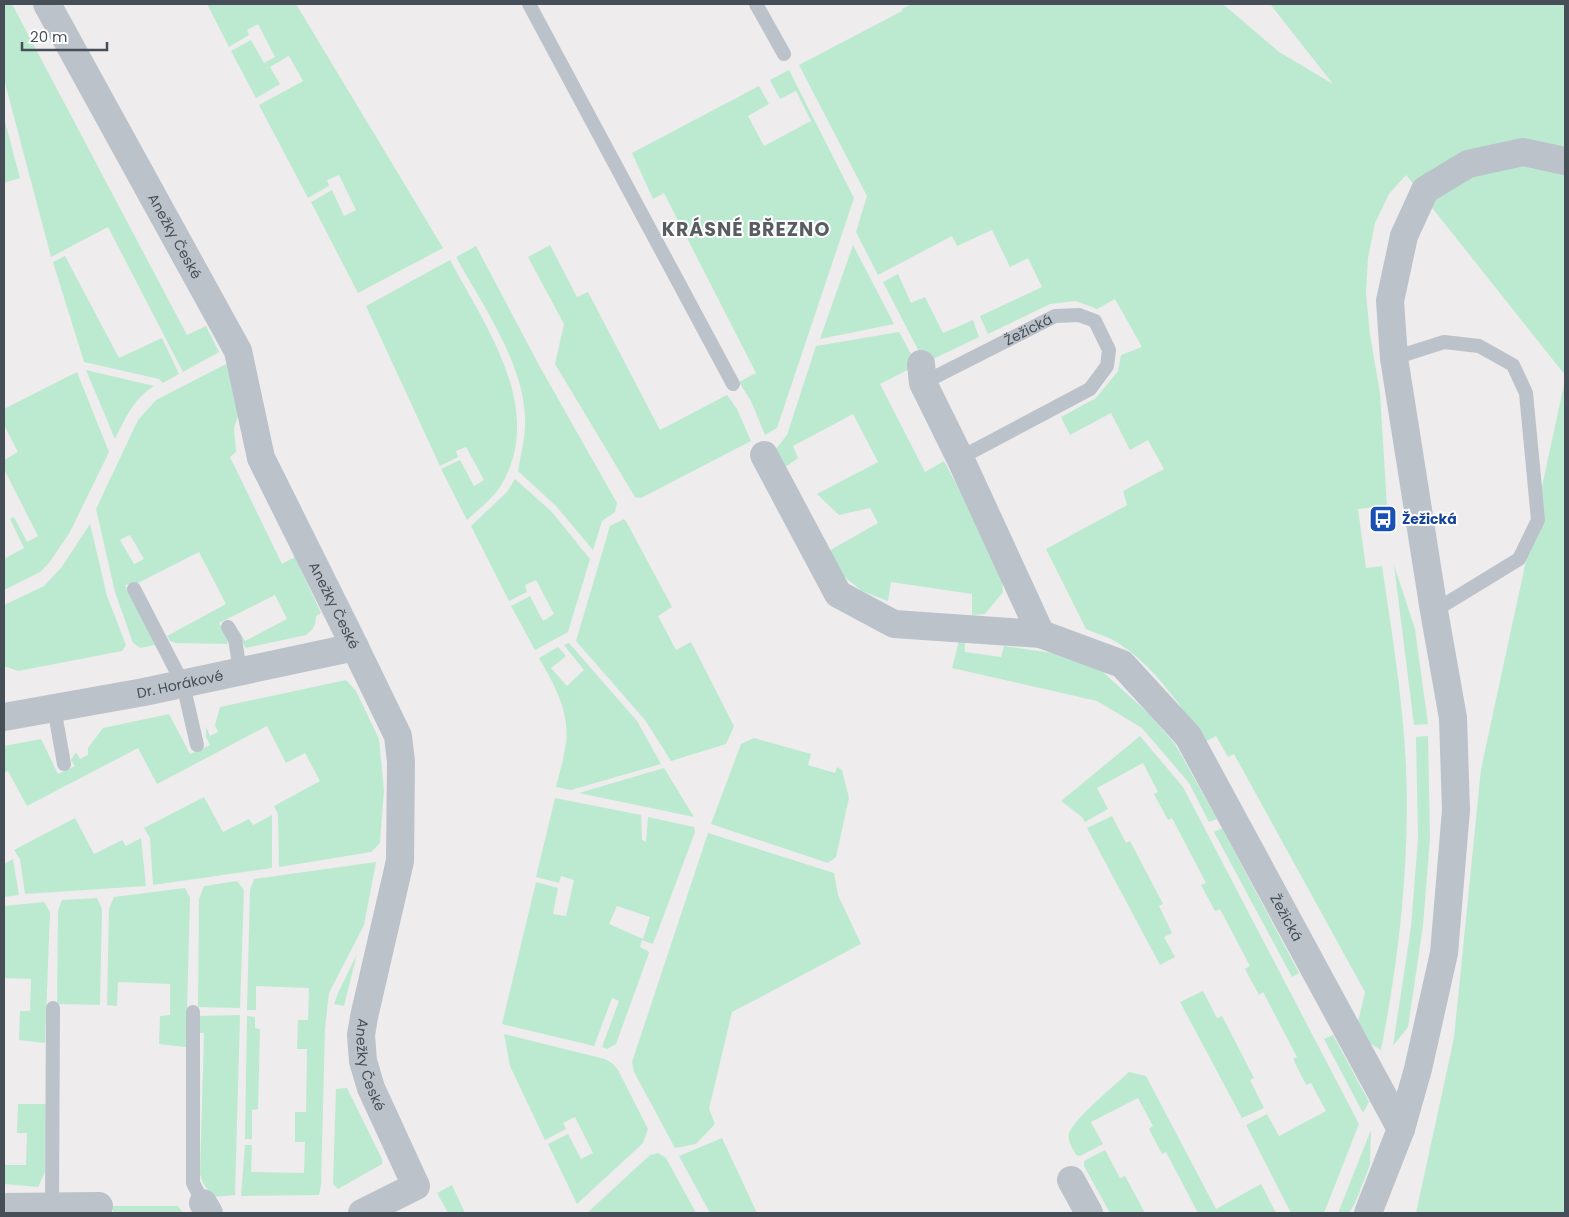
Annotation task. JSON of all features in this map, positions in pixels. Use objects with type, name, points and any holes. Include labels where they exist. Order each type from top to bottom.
[{"type":"street","name":"Anežky České","points":[[47,4],[238,351],[261,458],[398,736],[401,762],[400,861],[361,1035],[363,1061],[371,1088],[416,1186],[362,1213]]},
{"type":"street","points":[[1368,1213],[1401,1130],[1418,1069],[1444,953],[1456,810],[1452,718],[1394,358],[1390,300],[1404,236],[1426,190],[1468,164],[1523,152],[1565,161]]},
{"type":"street","name":"Žežická","points":[[922,374],[1041,634]]},
{"type":"street","name":"Žežická","points":[[764,455],[838,594],[894,624],[1041,634],[1122,664],[1188,736],[1401,1130]]},
{"type":"street","name":"Dr. Horákové","points":[[4,717],[183,684],[355,646]]},
{"type":"street","points":[[1071,1180],[1089,1213]]},
{"type":"street","points":[[4,1207],[52,1208],[99,1206]]},
{"type":"lane","points":[[529,4],[734,384]]},
{"type":"lane","points":[[756,4],[784,54]]},
{"type":"lane","name":"Žežická","points":[[922,374],[1054,316],[1079,315],[1095,321],[1110,350],[1108,366],[1090,388],[960,458]]},
{"type":"lane","points":[[1394,358],[1444,342],[1479,346],[1513,365],[1526,393],[1538,520],[1519,560],[1434,611]]},
{"type":"lane","points":[[134,589],[183,684],[197,746]]},
{"type":"lane","points":[[228,626],[235,639],[240,671]]},
{"type":"lane","points":[[54,708],[64,764]]},
{"type":"lane","points":[[52,1208],[53,1008]]},
{"type":"lane","points":[[193,1012],[193,1183],[206,1208]]},
{"type":"green space","points":[[4,4],[12,4],[187,335],[206,326],[219,352],[183,372],[108,227],[51,257],[4,79]]},
{"type":"green space","points":[[207,4],[296,4],[443,248],[358,293],[311,202],[332,190],[344,216],[356,210],[339,175],[327,180],[329,186],[308,198],[259,105],[303,81],[289,56],[270,67],[280,84],[256,98],[231,51],[251,40],[264,63],[275,57],[258,24],[247,30],[249,35],[229,47]]},
{"type":"green space","points":[[912,4],[1223,4],[1279,52],[1333,84],[1270,4],[1565,4],[1565,375],[1406,175],[1389,194],[1375,223],[1368,258],[1366,294],[1370,335],[1380,393],[1387,506],[1358,509],[1366,568],[1382,566],[1397,666],[1406,767],[1407,802],[1402,909],[1393,980],[1381,1050],[1368,1042],[1358,1022],[1365,992],[1234,754],[1228,757],[1216,736],[1205,742],[1165,687],[1129,651],[1112,639],[1086,629],[1046,549],[1127,505],[1123,491],[1164,469],[1148,440],[1130,450],[1111,413],[1070,435],[1061,417],[1096,398],[1118,371],[1121,355],[1142,347],[1115,299],[1097,309],[1076,301],[1050,304],[988,334],[980,316],[1042,287],[1028,258],[1010,267],[992,230],[957,246],[952,236],[878,275],[856,232],[867,196],[799,65]]},
{"type":"green space","points":[[789,70],[854,198],[777,428],[765,435],[751,401],[739,382],[756,373],[664,193],[653,199],[632,153],[759,86],[769,104],[748,116],[764,146],[811,121],[796,91],[780,99],[770,80]]},
{"type":"green space","points":[[4,118],[20,178],[4,183]]},
{"type":"green space","points":[[550,245],[577,297],[588,292],[660,430],[727,395],[737,409],[751,441],[641,498],[635,497],[555,364],[564,324],[528,257]]},
{"type":"green space","points":[[853,245],[894,324],[820,339]]},
{"type":"green space","points":[[476,246],[540,367],[617,503],[615,512],[602,521],[593,550],[556,506],[518,471],[524,438],[525,418],[523,398],[517,377],[500,335],[456,257]]},
{"type":"green space","points":[[65,256],[119,358],[162,338],[179,374],[163,383],[159,379],[84,362],[53,262]]},
{"type":"green space","points":[[450,260],[480,313],[506,370],[514,399],[517,429],[513,458],[500,487],[467,520],[441,469],[460,460],[474,486],[484,480],[466,447],[456,451],[458,457],[440,466],[366,306]]},
{"type":"green space","points":[[898,274],[911,303],[925,297],[943,333],[973,320],[979,337],[925,363],[883,282]]},
{"type":"green space","points":[[899,332],[917,365],[880,384],[925,472],[944,461],[1001,568],[1003,592],[985,614],[972,615],[972,594],[891,582],[888,601],[862,591],[841,574],[827,552],[878,523],[870,508],[839,515],[817,494],[878,462],[853,414],[793,446],[798,458],[781,470],[772,454],[787,435],[816,346]]},
{"type":"green space","points":[[226,364],[236,392],[239,413],[234,428],[236,452],[230,457],[282,564],[295,557],[321,613],[316,616],[314,627],[306,635],[246,648],[235,632],[239,631],[245,641],[287,619],[275,595],[219,623],[229,639],[227,644],[176,643],[170,641],[167,636],[226,604],[199,552],[138,583],[125,585],[155,645],[140,648],[133,643],[115,592],[96,509],[138,420],[156,400]],"holes":[[[130,535],[144,559],[134,564],[120,540]]]},
{"type":"green space","points":[[86,370],[154,386],[136,403],[126,417],[115,439]]},
{"type":"green space","points":[[77,372],[109,452],[70,532],[49,563],[40,572],[4,590],[4,559],[24,548],[10,519],[14,517],[27,542],[38,536],[4,469],[4,460],[18,452],[4,425],[4,409]]},
{"type":"green space","points":[[1565,380],[1565,1213],[1416,1213],[1454,1038],[1481,769]]},
{"type":"green space","points":[[515,479],[551,511],[590,559],[568,632],[535,650],[511,606],[530,596],[543,621],[554,614],[536,580],[525,585],[527,592],[509,601],[471,526],[507,492]]},
{"type":"green space","points":[[624,519],[672,607],[658,616],[676,650],[691,642],[734,726],[726,744],[671,761],[645,720],[576,641],[610,526]]},
{"type":"green space","points":[[90,524],[107,596],[126,645],[122,651],[18,671],[4,666],[4,605],[44,586],[61,568]]},
{"type":"green space","points":[[1394,565],[1415,629],[1428,724],[1414,725]]},
{"type":"green space","points":[[959,641],[965,641],[965,652],[1001,657],[1004,646],[1073,656],[1102,671],[1148,713],[1175,744],[1217,819],[1209,822],[1189,783],[1142,728],[1097,701],[952,668]]},
{"type":"green space","points":[[569,643],[637,721],[661,764],[571,790],[556,787],[565,749],[566,724],[561,701],[539,658],[558,647],[566,656],[551,668],[567,686],[584,670],[564,645]]},
{"type":"green space","points":[[346,680],[356,691],[379,739],[384,790],[380,843],[371,852],[279,867],[278,814],[274,806],[320,781],[305,753],[286,763],[267,726],[157,784],[138,748],[27,806],[8,771],[4,773],[4,746],[41,739],[58,774],[75,766],[71,760],[76,752],[80,759],[88,755],[88,748],[103,728],[169,714],[190,754],[210,745],[206,737],[206,727],[210,736],[218,732],[215,725],[220,707]]},
{"type":"green space","points":[[1140,736],[1183,787],[1359,1124],[1324,1213],[1291,1213],[1246,1125],[1267,1114],[1279,1136],[1326,1111],[1311,1083],[1306,1085],[1293,1059],[1297,1057],[1263,992],[1259,995],[1245,969],[1250,966],[1220,909],[1215,911],[1201,885],[1206,883],[1172,818],[1168,820],[1154,794],[1158,792],[1143,763],[1097,788],[1108,809],[1085,822],[1082,817],[1061,801]]},
{"type":"green space","points":[[1428,736],[1430,838],[1423,926],[1408,1027],[1393,1046],[1411,927],[1418,838],[1416,737]]},
{"type":"green space","points":[[754,738],[811,754],[808,765],[835,773],[837,767],[842,770],[849,798],[836,857],[828,863],[711,824],[741,744]]},
{"type":"green space","points":[[664,768],[694,817],[579,793]]},
{"type":"green space","points":[[204,797],[223,832],[249,819],[253,825],[272,815],[272,868],[153,885],[150,838],[144,828]]},
{"type":"green space","points":[[555,798],[641,815],[642,840],[646,842],[648,817],[694,827],[695,832],[653,944],[642,940],[640,947],[649,953],[616,1044],[607,1049],[602,1047],[619,1001],[612,998],[594,1046],[502,1024],[536,882],[558,888],[553,914],[566,916],[574,880],[561,876],[559,883],[536,877]],"holes":[[[617,906],[650,917],[643,939],[609,924]]]},
{"type":"green space","points":[[1112,816],[1126,843],[1130,841],[1163,904],[1159,906],[1172,933],[1164,937],[1175,957],[1160,965],[1087,828]]},
{"type":"green space","points":[[75,818],[94,854],[122,840],[126,846],[141,838],[146,886],[25,894],[20,859],[14,850]]},
{"type":"green space","points":[[1222,828],[1299,973],[1292,977],[1214,832]]},
{"type":"green space","points":[[708,833],[834,873],[838,895],[861,944],[732,1012],[709,1109],[715,1124],[696,1144],[675,1148],[634,1072],[632,1062]]},
{"type":"green space","points":[[13,859],[19,895],[4,897],[4,864]]},
{"type":"green space","points":[[376,862],[364,925],[329,993],[325,1028],[321,1185],[319,1195],[241,1196],[245,1145],[252,1145],[251,1172],[304,1173],[305,1142],[295,1142],[295,1112],[306,1112],[307,1049],[297,1049],[298,1020],[308,1020],[309,988],[256,986],[256,1010],[247,1010],[250,890],[254,879]]},
{"type":"green space","points":[[237,881],[244,890],[240,1008],[198,1007],[199,899],[204,886]]},
{"type":"green space","points":[[185,888],[190,898],[186,1047],[159,1044],[160,1016],[170,1015],[170,984],[118,982],[117,1006],[107,1005],[109,909],[114,897]]},
{"type":"green space","points":[[97,898],[102,909],[100,1005],[57,1004],[58,911],[62,900]]},
{"type":"green space","points":[[44,902],[50,912],[45,1043],[19,1040],[20,1011],[30,1011],[31,979],[4,978],[4,906]]},
{"type":"green space","points":[[357,954],[344,1006],[334,1004],[338,993]]},
{"type":"green space","points":[[1203,991],[1217,1018],[1222,1016],[1254,1078],[1250,1080],[1264,1108],[1242,1118],[1180,1002]]},
{"type":"green space","points":[[240,1015],[235,1195],[213,1197],[203,1183],[200,1174],[204,1033],[197,1033],[198,1016]]},
{"type":"green space","points":[[247,1016],[255,1017],[255,1028],[260,1029],[258,1109],[252,1110],[252,1139],[245,1139]]},
{"type":"green space","points":[[504,1034],[605,1059],[612,1063],[618,1070],[648,1129],[643,1143],[577,1204],[548,1144],[568,1134],[581,1159],[593,1153],[575,1117],[563,1123],[566,1129],[545,1140],[510,1066]]},
{"type":"green space","points":[[1333,1035],[1369,1102],[1363,1113],[1324,1039]]},
{"type":"green space","points":[[1129,1072],[1146,1076],[1216,1209],[1261,1184],[1276,1213],[1198,1213],[1166,1152],[1162,1154],[1149,1129],[1153,1126],[1138,1098],[1091,1122],[1103,1144],[1080,1156],[1076,1155],[1069,1139],[1072,1127]]},
{"type":"green space","points":[[347,1088],[382,1159],[382,1164],[338,1189],[333,1184],[336,1089]]},
{"type":"green space","points":[[18,1104],[47,1104],[45,1172],[38,1187],[4,1184],[4,1165],[26,1165],[27,1133],[17,1133]]},
{"type":"green space","points":[[1371,1130],[1370,1165],[1355,1203],[1349,1213],[1338,1213]]},
{"type":"green space","points":[[722,1138],[757,1213],[710,1213],[679,1156]]},
{"type":"green space","points":[[1105,1150],[1120,1178],[1125,1176],[1145,1213],[1110,1213],[1084,1166],[1084,1161]]},
{"type":"green space","points":[[658,1153],[666,1158],[696,1213],[587,1213],[650,1155]]},
{"type":"green space","points":[[452,1185],[465,1213],[448,1213],[437,1193]]},
{"type":"green space","points":[[113,1206],[178,1206],[183,1213],[113,1213]]},
{"type":"place","name":"Žežická","points":[[1383,519]]},
{"type":"district","name":"KRÁSNÉ BŘEZNO","points":[[746,229]]}]
